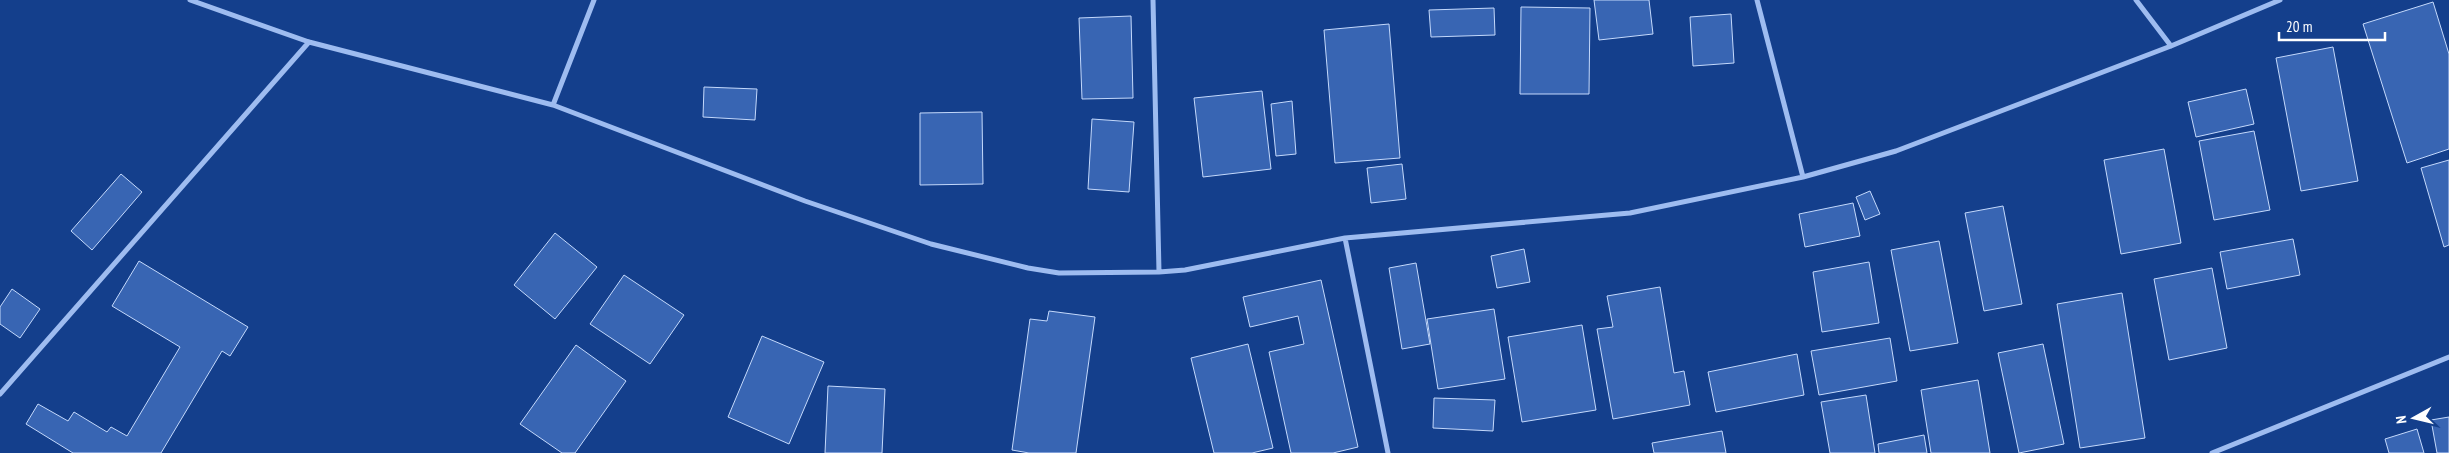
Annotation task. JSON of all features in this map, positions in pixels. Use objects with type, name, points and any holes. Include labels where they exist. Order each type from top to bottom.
[{"type":"street","points":[[190,0],[309,42],[552,104],[805,201],[931,244],[1028,268],[1059,273],[1185,270],[1345,238],[1630,213],[1803,177],[1896,152],[2171,46],[2280,0]]},
{"type":"street","points":[[552,104],[594,0]]},
{"type":"street","points":[[1153,0],[1158,272]]},
{"type":"street","points":[[1757,0],[1803,177]]},
{"type":"street","points":[[2136,0],[2171,46]]},
{"type":"street","points":[[0,394],[309,42]]},
{"type":"street","points":[[1345,238],[1388,453]]},
{"type":"street","points":[[2212,453],[2449,357]]},
{"type":"building","points":[[1594,0],[1649,0],[1653,34],[1599,40]]},
{"type":"building","points":[[2433,2],[2449,54],[2449,149],[2407,163],[2363,24]]},
{"type":"building","points":[[1521,7],[1590,8],[1589,94],[1520,94]]},
{"type":"building","points":[[1494,8],[1495,35],[1431,37],[1429,10]]},
{"type":"building","points":[[1731,14],[1734,63],[1693,66],[1690,17]]},
{"type":"building","points":[[1131,16],[1133,98],[1082,99],[1079,18]]},
{"type":"building","points":[[1389,24],[1400,158],[1335,163],[1324,30]]},
{"type":"building","points":[[2333,47],[2358,181],[2301,191],[2276,58]]},
{"type":"building","points":[[704,87],[757,89],[755,120],[703,117]]},
{"type":"building","points":[[2246,89],[2254,124],[2196,137],[2188,102]]},
{"type":"building","points":[[1262,91],[1271,169],[1203,177],[1194,98]]},
{"type":"building","points":[[1292,101],[1296,154],[1276,156],[1271,104]]},
{"type":"building","points":[[982,112],[983,184],[920,185],[920,113]]},
{"type":"building","points":[[1092,119],[1134,122],[1129,192],[1088,189]]},
{"type":"building","points":[[2254,131],[2270,210],[2214,220],[2199,141]]},
{"type":"building","points":[[2164,149],[2181,243],[2121,254],[2104,160]]},
{"type":"building","points":[[2449,160],[2449,245],[2444,247],[2421,168]]},
{"type":"building","points":[[1402,164],[1406,199],[1371,203],[1367,168]]},
{"type":"building","points":[[121,174],[142,192],[92,250],[71,231]]},
{"type":"building","points":[[1870,191],[1880,214],[1865,220],[1856,197]]},
{"type":"building","points":[[1853,203],[1860,236],[1805,247],[1799,214]]},
{"type":"building","points":[[2003,206],[2022,304],[1984,311],[1965,213]]},
{"type":"building","points":[[555,233],[597,267],[555,319],[514,285]]},
{"type":"building","points":[[2293,239],[2300,275],[2227,289],[2220,252]]},
{"type":"building","points":[[1939,241],[1958,343],[1910,351],[1891,250]]},
{"type":"building","points":[[1524,249],[1530,282],[1497,288],[1491,256]]},
{"type":"building","points":[[139,261],[248,327],[230,356],[222,351],[161,453],[73,453],[26,424],[38,404],[68,421],[74,412],[107,432],[111,427],[127,436],[180,347],[112,306]]},
{"type":"building","points":[[1869,262],[1879,323],[1822,332],[1813,272]]},
{"type":"building","points":[[1416,263],[1430,344],[1402,349],[1389,268]]},
{"type":"building","points":[[2212,268],[2227,348],[2169,360],[2154,279]]},
{"type":"building","points":[[624,275],[684,315],[650,364],[590,324]]},
{"type":"building","points":[[1321,280],[1358,447],[1333,453],[1291,453],[1269,352],[1304,344],[1298,316],[1250,327],[1243,297]]},
{"type":"building","points":[[1660,287],[1674,373],[1684,371],[1690,405],[1613,419],[1597,329],[1613,327],[1607,296]]},
{"type":"building","points":[[12,289],[40,309],[20,338],[0,324],[0,307]]},
{"type":"building","points":[[2122,293],[2145,438],[2080,448],[2057,304]]},
{"type":"building","points":[[1494,309],[1505,379],[1438,389],[1427,319]]},
{"type":"building","points":[[1049,311],[1095,317],[1076,453],[1029,453],[1012,450],[1030,319],[1047,321]]},
{"type":"building","points":[[1582,325],[1596,410],[1522,422],[1508,337]]},
{"type":"building","points":[[762,336],[824,362],[789,444],[728,417]]},
{"type":"building","points":[[1890,338],[1897,381],[1819,395],[1811,351]]},
{"type":"building","points":[[1248,344],[1273,448],[1252,453],[1214,453],[1191,358]]},
{"type":"building","points":[[2043,344],[2064,444],[2019,453],[1998,353]]},
{"type":"building","points":[[576,345],[626,381],[575,453],[562,453],[520,424]]},
{"type":"building","points":[[1797,354],[1804,395],[1716,412],[1708,372]]},
{"type":"building","points":[[1978,380],[1990,453],[1931,453],[1921,390]]},
{"type":"building","points":[[828,386],[885,389],[882,453],[825,453]]},
{"type":"building","points":[[1866,395],[1875,453],[1830,453],[1821,402]]},
{"type":"building","points":[[1434,398],[1495,400],[1493,431],[1433,428]]},
{"type":"building","points":[[2449,417],[2449,453],[2437,453],[2431,420]]},
{"type":"building","points":[[2417,429],[2424,453],[2389,453],[2385,439]]},
{"type":"building","points":[[1722,431],[1726,453],[1654,453],[1652,443]]},
{"type":"building","points":[[1924,435],[1927,453],[1879,453],[1878,444]]}]
